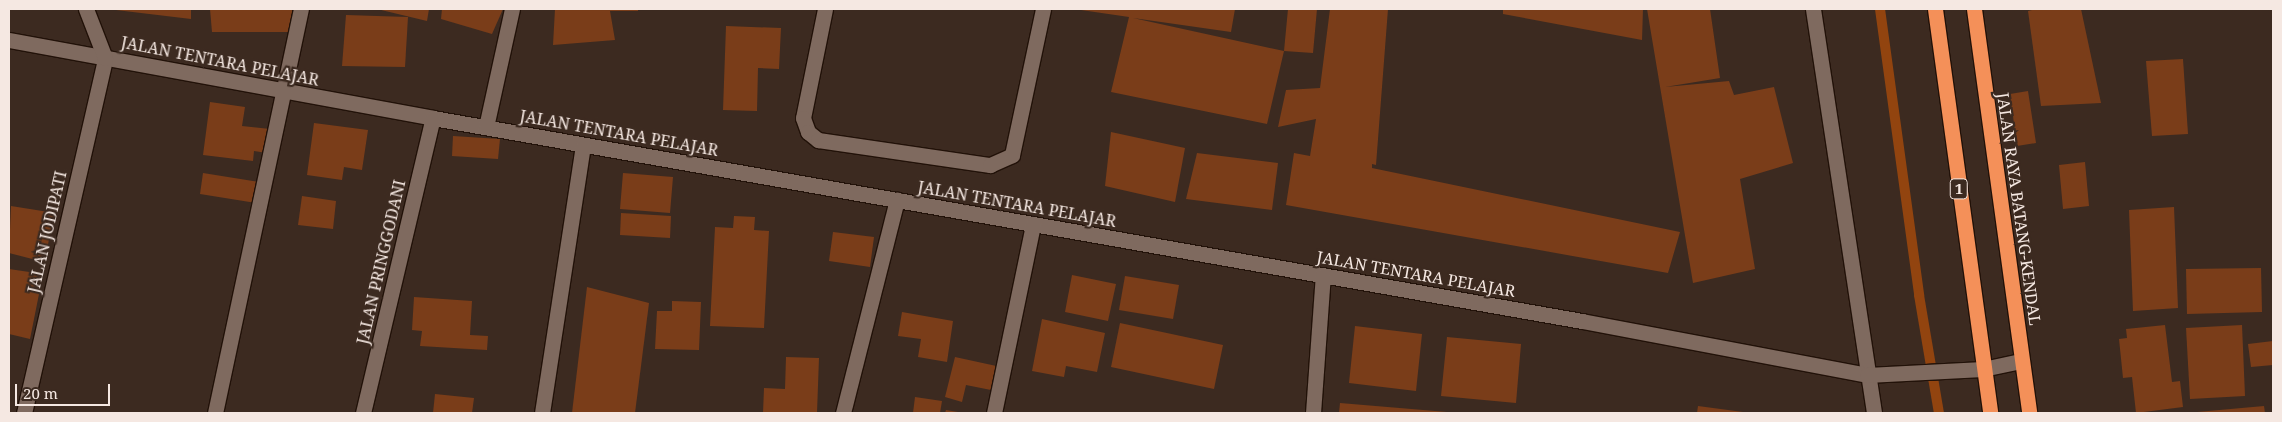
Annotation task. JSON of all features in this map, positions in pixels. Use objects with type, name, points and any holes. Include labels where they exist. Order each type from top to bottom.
[{"type":"highway","name":"1","points":[[1936,9],[1990,413]]},
{"type":"highway","name":"JALAN RAYA BATANG-KENDAL","points":[[1974,9],[2029,413]]},
{"type":"street","points":[[86,9],[105,58]]},
{"type":"street","points":[[215,413],[282,91],[301,9]]},
{"type":"street","points":[[486,127],[512,9]]},
{"type":"street","points":[[825,9],[803,118],[808,132],[818,140],[990,165],[1012,155],[1043,9]]},
{"type":"street","points":[[1813,9],[1874,413]]},
{"type":"street","name":"JALAN TENTARA PELAJAR","points":[[9,40],[583,145],[1323,275],[1867,375],[1983,369],[2021,361]]},
{"type":"street","name":"JALAN JODIPATI","points":[[24,413],[105,58]]},
{"type":"street","name":"JALAN PRINGGODANI","points":[[363,413],[433,118]]},
{"type":"street","points":[[542,413],[583,145]]},
{"type":"street","points":[[844,413],[897,200]]},
{"type":"street","points":[[994,413],[1033,224]]},
{"type":"street","points":[[1314,413],[1323,275]]},
{"type":"building","points":[[191,9],[191,19],[116,10]]},
{"type":"building","points":[[210,9],[295,9],[291,32],[212,32]]},
{"type":"building","points":[[377,9],[429,9],[427,21]]},
{"type":"building","points":[[442,9],[503,9],[492,34],[441,19]]},
{"type":"building","points":[[555,9],[638,9],[638,11],[610,11],[615,40],[553,45]]},
{"type":"building","points":[[1235,9],[1231,32],[1133,18],[1284,51],[1267,124],[1111,92],[1129,17],[1081,10]]},
{"type":"building","points":[[1288,9],[1317,9],[1313,53],[1284,51]]},
{"type":"building","points":[[1330,9],[1388,9],[1376,165],[1372,164],[1372,168],[1680,232],[1668,273],[1286,205],[1294,153],[1310,156],[1316,119],[1278,127],[1286,90],[1320,88]]},
{"type":"building","points":[[1503,9],[1643,9],[1642,40],[1503,14]]},
{"type":"building","points":[[1647,9],[1710,9],[1720,78],[1665,87],[1729,81],[1734,95],[1774,87],[1793,163],[1740,179],[1755,269],[1693,283]]},
{"type":"building","points":[[2036,9],[2081,9],[2101,103],[2041,106],[2028,11]]},
{"type":"building","points":[[346,15],[408,17],[405,67],[342,66]]},
{"type":"building","points":[[726,26],[781,28],[779,69],[758,68],[757,111],[723,110]]},
{"type":"building","points":[[2183,59],[2188,134],[2152,136],[2146,61]]},
{"type":"building","points":[[2028,91],[2036,143],[2017,146],[2010,94]]},
{"type":"building","points":[[210,102],[245,107],[242,126],[270,129],[267,153],[254,151],[253,161],[203,155]]},
{"type":"building","points":[[314,123],[368,130],[362,170],[344,167],[342,180],[307,175]]},
{"type":"building","points":[[1111,132],[1185,148],[1175,202],[1105,186]]},
{"type":"building","points":[[453,136],[500,139],[498,159],[452,156]]},
{"type":"building","points":[[1197,153],[1278,163],[1272,210],[1186,199]]},
{"type":"building","points":[[2085,162],[2089,206],[2063,209],[2059,165]]},
{"type":"building","points":[[203,173],[259,182],[256,203],[200,194]]},
{"type":"building","points":[[623,173],[673,177],[670,213],[620,209]]},
{"type":"building","points":[[302,196],[336,201],[333,229],[298,225]]},
{"type":"building","points":[[11,206],[55,213],[44,262],[9,253]]},
{"type":"building","points":[[2174,207],[2178,308],[2133,311],[2129,210]]},
{"type":"building","points":[[621,213],[671,216],[670,238],[620,235]]},
{"type":"building","points":[[734,216],[755,217],[754,230],[769,231],[764,328],[710,326],[715,227],[733,228]]},
{"type":"building","points":[[833,232],[874,237],[870,267],[829,261]]},
{"type":"building","points":[[2261,268],[2262,312],[2187,314],[2186,269]]},
{"type":"building","points":[[9,269],[43,274],[30,339],[9,334]]},
{"type":"building","points":[[1072,275],[1116,284],[1108,321],[1065,312]]},
{"type":"building","points":[[1125,276],[1179,285],[1173,319],[1119,310]]},
{"type":"building","points":[[587,287],[649,303],[635,413],[572,413]]},
{"type":"building","points":[[414,297],[472,301],[470,335],[488,336],[487,350],[420,346],[422,331],[412,330]]},
{"type":"building","points":[[672,301],[701,302],[699,350],[655,349],[657,311],[672,311]]},
{"type":"building","points":[[902,312],[953,321],[947,362],[918,357],[921,339],[898,336]]},
{"type":"building","points":[[1042,319],[1105,333],[1097,372],[1066,366],[1064,377],[1032,371]]},
{"type":"building","points":[[1120,323],[1223,345],[1214,389],[1111,367]]},
{"type":"building","points":[[2165,325],[2172,382],[2180,381],[2183,407],[2136,413],[2132,377],[2123,378],[2119,339],[2127,338],[2126,329]]},
{"type":"building","points":[[2242,325],[2245,396],[2190,399],[2186,328]]},
{"type":"building","points":[[1355,326],[1422,334],[1416,391],[1349,383]]},
{"type":"building","points":[[1447,337],[1521,344],[1516,403],[1441,396]]},
{"type":"building","points":[[2273,341],[2273,365],[2251,367],[2248,344]]},
{"type":"building","points":[[786,357],[819,358],[817,413],[763,413],[764,388],[785,389]]},
{"type":"building","points":[[955,357],[1001,367],[996,391],[966,385],[962,402],[945,397]]},
{"type":"building","points":[[435,394],[474,398],[472,413],[433,413]]},
{"type":"building","points":[[915,397],[942,401],[940,413],[913,413]]},
{"type":"building","points":[[1340,403],[1447,412],[1447,413],[1339,413]]},
{"type":"building","points":[[1698,406],[1743,412],[1697,413]]},
{"type":"building","points":[[2264,406],[2265,413],[2197,413],[2197,412]]},
{"type":"building","points":[[946,410],[958,412],[945,413]]},
{"type":"waterway","points":[[1880,9],[1919,295],[1939,413]]}]
